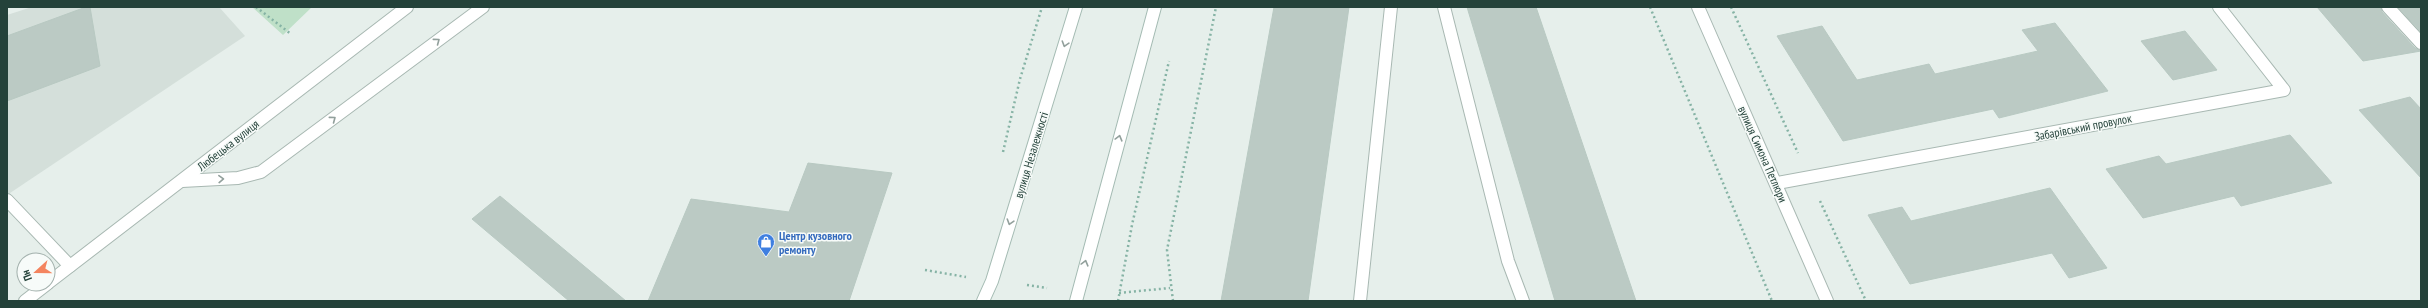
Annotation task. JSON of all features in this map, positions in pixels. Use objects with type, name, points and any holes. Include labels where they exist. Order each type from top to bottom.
[{"type":"street","name":"Любецька вулиця","points":[[56,276],[407,7]]},
{"type":"street","points":[[182,181],[238,178],[260,172],[483,7]]},
{"type":"street","name":"вулиця Незалежності","points":[[983,301],[992,281],[1076,7]]},
{"type":"street","points":[[1076,301],[1155,7]]},
{"type":"street","points":[[1360,301],[1391,7]]},
{"type":"street","points":[[1444,7],[1508,261],[1524,301]]},
{"type":"street","name":"вулиця Симона Петлюри","points":[[1698,7],[1777,183],[1827,301]]},
{"type":"street","name":"Забарівський провулок","points":[[1777,183],[2284,90],[2219,7]]},
{"type":"street","points":[[2388,7],[2421,43]]},
{"type":"street","points":[[7,200],[70,266]]},
{"type":"street","name":"Любецька вулиця","points":[[28,300],[37,292]]},
{"type":"path","points":[[256,7],[291,34]]},
{"type":"path","points":[[1003,154],[1020,79],[1042,7]]},
{"type":"path","points":[[1173,301],[1170,288],[1167,250],[1216,7]]},
{"type":"path","points":[[1650,7],[1772,301]]},
{"type":"path","points":[[1118,301],[1132,225],[1170,54]]},
{"type":"path","points":[[925,270],[968,277]]},
{"type":"path","points":[[1026,285],[1047,288]]},
{"type":"path","points":[[1119,293],[1170,288]]},
{"type":"shaded area","points":[[32,7],[219,7],[245,36],[7,195],[7,15]]},
{"type":"green space","points":[[252,7],[312,7],[283,35]]},
{"type":"building","points":[[86,7],[90,7],[100,66],[7,101],[7,36]]},
{"type":"building","points":[[1274,7],[1349,7],[1308,301],[1221,301]]},
{"type":"building","points":[[1467,7],[1536,7],[1636,301],[1555,301]]},
{"type":"building","points":[[2317,7],[2381,7],[2382,12],[2415,48],[2421,51],[2363,61]]},
{"type":"building","points":[[2398,7],[2421,7],[2421,32]]},
{"type":"building","points":[[2055,23],[2108,91],[1999,118],[1993,109],[1843,141],[1777,36],[1822,26],[1857,80],[1929,64],[1935,74],[2038,51],[2022,30]]},
{"type":"building","points":[[2185,31],[2217,70],[2173,80],[2141,41]]},
{"type":"building","points":[[2410,97],[2421,109],[2421,178],[2359,110]]},
{"type":"building","points":[[2290,135],[2332,183],[2241,206],[2234,196],[2143,218],[2106,169],[2159,156],[2166,164]]},
{"type":"building","name":"Центр кузовного ремонту","points":[[808,163],[892,173],[849,301],[648,301],[691,199],[789,212]]},
{"type":"building","points":[[2050,188],[2107,268],[2069,278],[2052,253],[1910,284],[1868,215],[1902,207],[1911,221]]},
{"type":"building","points":[[500,196],[626,301],[569,301],[472,219]]},
{"type":"place","name":"Центр кузовного ремонту","points":[[766,257]]}]
